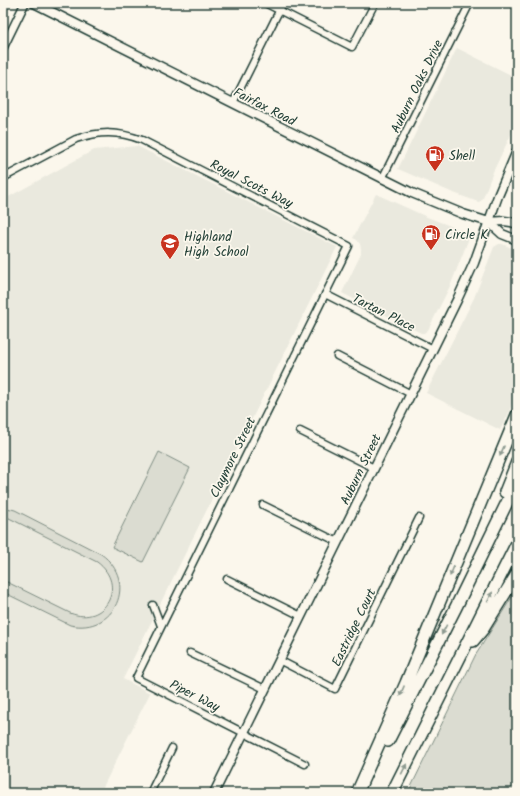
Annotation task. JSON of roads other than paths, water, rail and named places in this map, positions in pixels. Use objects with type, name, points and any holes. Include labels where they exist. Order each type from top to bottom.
[{"type":"highway","points":[[357,793],[406,683],[517,415]]},
{"type":"highway","points":[[456,607],[517,462]]},
{"type":"highway","points":[[362,793],[517,482]]},
{"type":"highway","points":[[392,793],[517,543]]},
{"type":"highway","points":[[460,657],[483,629],[517,574]]},
{"type":"main road","name":"Fairfax Road","points":[[34,3],[412,193],[463,214],[489,222],[504,221],[517,224]]},
{"type":"main road","name":"Auburn Street","points":[[214,793],[470,271],[498,196],[517,151]]},
{"type":"main road","name":"Fairfax Road","points":[[489,222],[502,234],[517,240]]},
{"type":"street","points":[[3,48],[26,3]]},
{"type":"street","points":[[265,3],[352,47],[375,3]]},
{"type":"street","points":[[233,103],[283,3]]},
{"type":"street","name":"Auburn Oaks Drive","points":[[382,179],[470,3]]},
{"type":"street","name":"Royal Scots Way","points":[[3,178],[76,139],[97,133],[121,133],[144,141],[349,246]]},
{"type":"street","name":"Claymore Street","points":[[136,678],[349,246]]},
{"type":"street","name":"Tartan Place","points":[[325,294],[433,349]]},
{"type":"street","points":[[337,356],[411,394]]},
{"type":"street","points":[[300,431],[374,468]]},
{"type":"street","points":[[263,505],[338,542]]},
{"type":"street","name":"Eastridge Court","points":[[279,660],[335,689],[419,518]]},
{"type":"street","points":[[227,579],[301,616]]},
{"type":"street","points":[[153,605],[161,626]]},
{"type":"street","points":[[190,653],[265,689]]},
{"type":"street","name":"Piper Way","points":[[136,678],[305,764]]},
{"type":"street","points":[[150,793],[172,748]]},
{"type":"place","name":"Shell","points":[[435,172]]},
{"type":"place","name":"Circle K","points":[[431,251]]},
{"type":"place","name":"Highland High School","points":[[170,260]]}]
